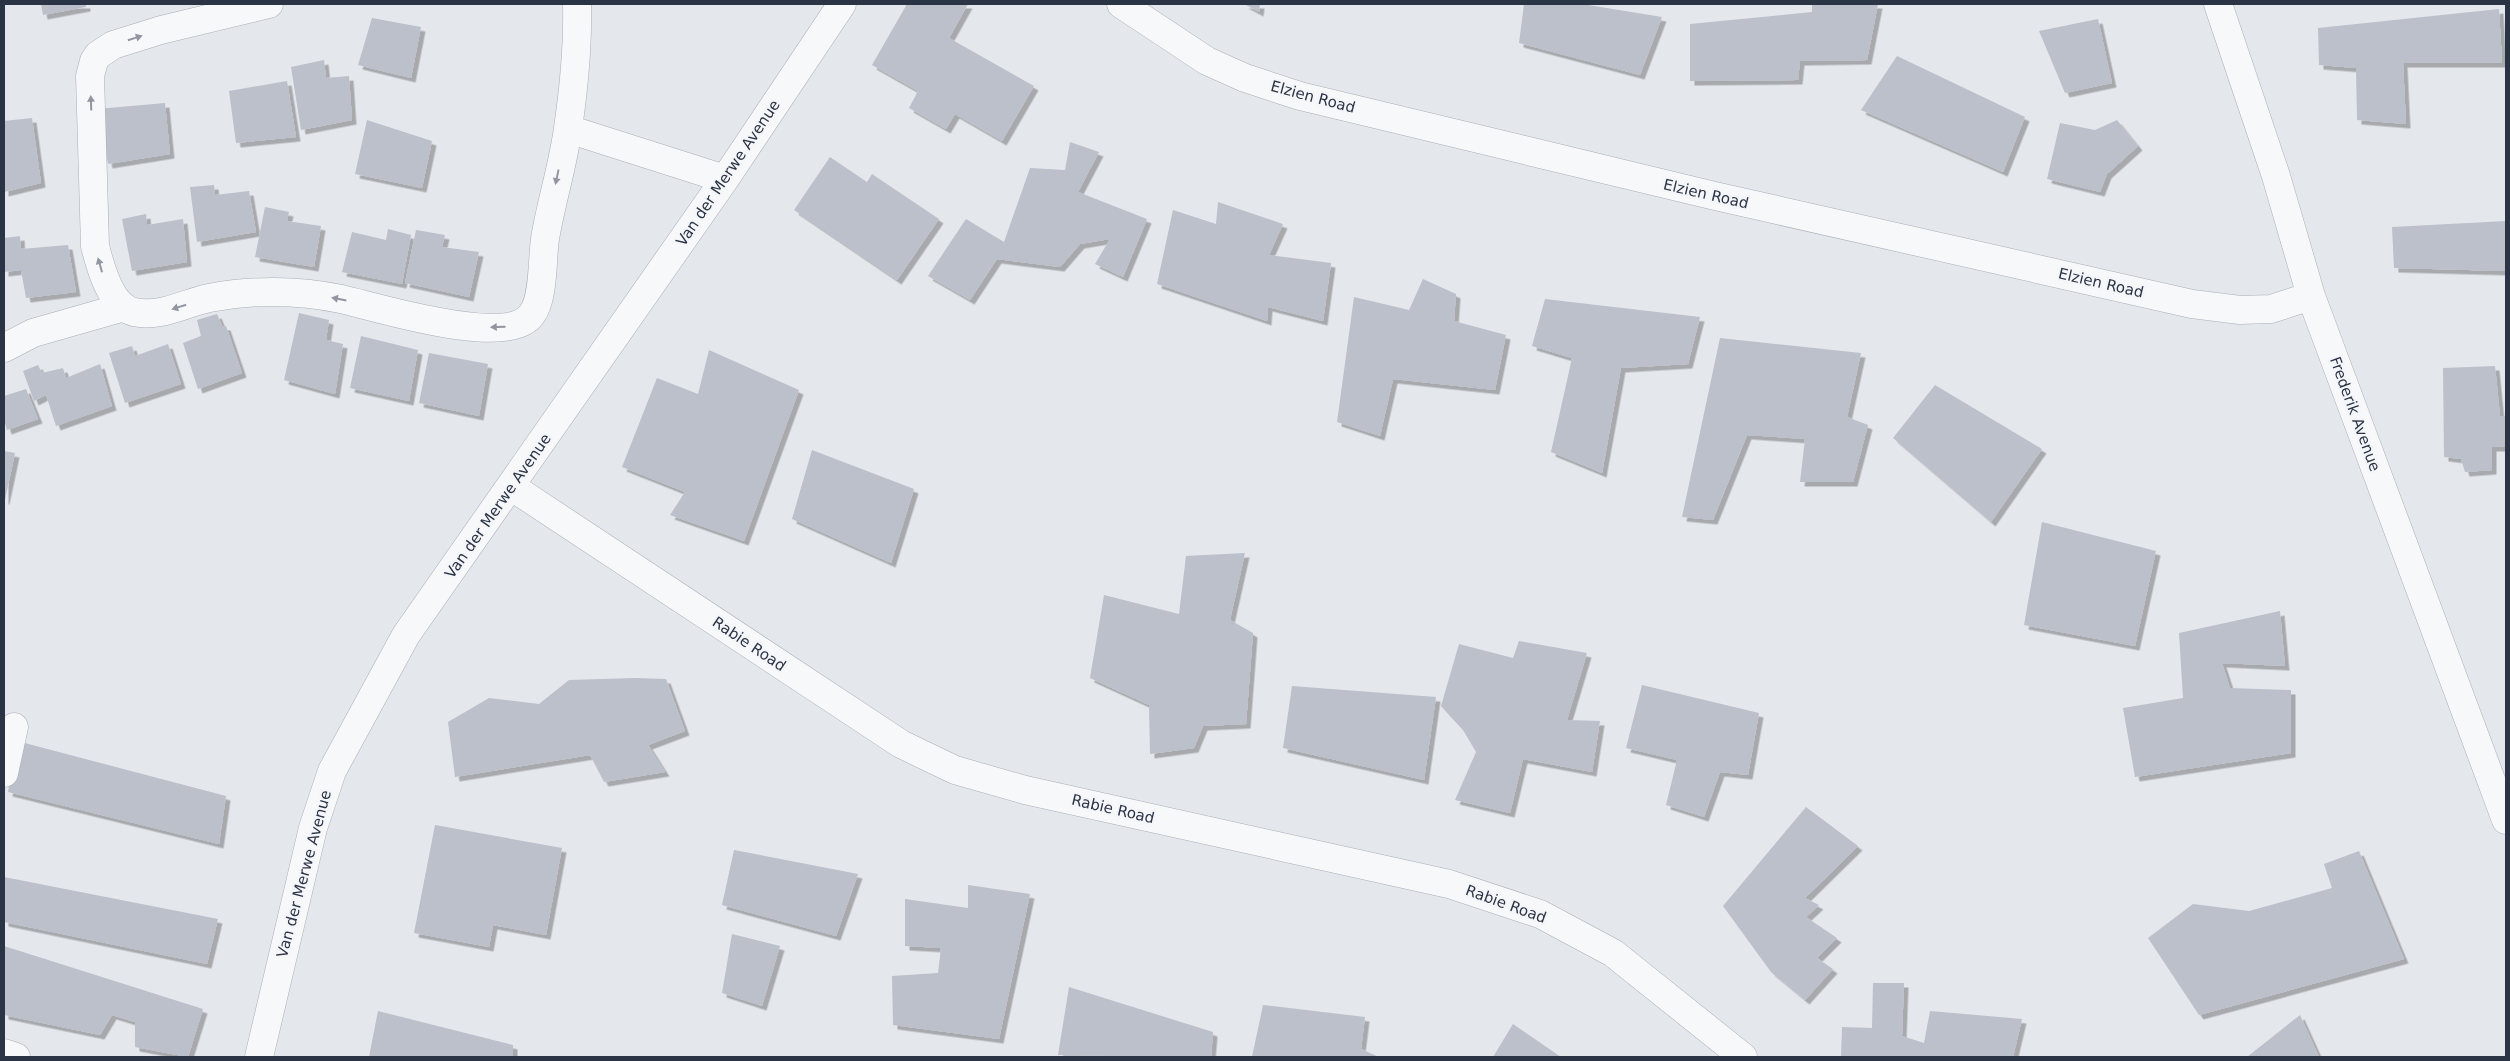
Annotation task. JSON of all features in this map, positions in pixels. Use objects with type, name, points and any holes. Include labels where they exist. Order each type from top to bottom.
[{"type":"street","points":[[270,4],[161,30],[114,45],[104,50],[94,62],[90,76],[95,246],[100,270],[109,288],[124,307],[133,312],[161,312],[209,298],[294,291],[340,298],[427,320],[471,327],[499,328],[519,323],[532,315],[537,304],[545,240],[568,129],[577,33],[576,4]]},
{"type":"street","name":"Van der Merwe Avenue","points":[[259,1057],[313,828],[332,771],[406,635],[512,487],[725,179],[842,4]]},
{"type":"street","name":"Elzien Road","points":[[1121,4],[1206,62],[1245,78],[1309,98],[1715,196],[2192,304],[2240,310],[2271,309],[2311,296]]},
{"type":"street","name":"Frederik Avenue","points":[[2218,4],[2276,176],[2311,296],[2506,820]]},
{"type":"street","points":[[568,129],[725,179]]},
{"type":"street","points":[[4,348],[33,333],[124,307]]},
{"type":"street","name":"Rabie Road","points":[[512,487],[901,744],[955,770],[1025,790],[1449,884],[1540,914],[1613,953],[1743,1057]]},
{"type":"street","points":[[4,773],[14,727]]},
{"type":"street","points":[[4,1053],[16,1057]]},
{"type":"building","points":[[41,4],[86,4],[86,7],[43,15]]},
{"type":"building","points":[[907,4],[968,4],[949,38],[1034,86],[1002,141],[955,114],[946,129],[909,108],[918,91],[872,65]]},
{"type":"building","points":[[1244,4],[1260,4],[1259,12]]},
{"type":"building","points":[[1524,4],[1582,4],[1662,17],[1640,75],[1519,43]]},
{"type":"building","points":[[1812,4],[1878,4],[1867,60],[1800,61],[1798,80],[1690,81],[1690,24],[1812,12]]},
{"type":"building","points":[[2499,9],[2502,63],[2403,63],[2406,124],[2357,120],[2356,68],[2319,65],[2318,28]]},
{"type":"building","points":[[372,18],[421,27],[411,78],[358,65]]},
{"type":"building","points":[[2098,19],[2112,83],[2065,93],[2039,31]]},
{"type":"building","points":[[1897,56],[2025,117],[2003,172],[1861,110]]},
{"type":"building","points":[[324,60],[326,78],[349,76],[352,120],[301,130],[291,67]]},
{"type":"building","points":[[287,81],[296,137],[236,143],[229,91]]},
{"type":"building","points":[[165,103],[170,154],[108,164],[97,109]]},
{"type":"building","points":[[32,118],[41,183],[4,192],[4,121]]},
{"type":"building","points":[[367,120],[432,141],[422,188],[355,174]]},
{"type":"building","points":[[2117,120],[2138,146],[2107,174],[2100,192],[2047,179],[2060,123],[2095,130]]},
{"type":"building","points":[[1070,142],[1099,152],[1078,192],[1147,219],[1123,277],[1095,264],[1110,239],[1080,244],[1060,267],[997,259],[970,300],[928,276],[966,219],[1004,242],[1030,168],[1065,170]]},
{"type":"building","points":[[830,157],[867,182],[872,174],[939,219],[897,280],[794,210]]},
{"type":"building","points":[[214,185],[215,195],[249,191],[256,232],[197,242],[190,187]]},
{"type":"building","points":[[1218,202],[1283,224],[1269,255],[1331,263],[1323,321],[1268,307],[1267,321],[1157,284],[1173,210],[1216,224]]},
{"type":"building","points":[[265,207],[289,212],[287,221],[321,226],[314,267],[255,257]]},
{"type":"building","points":[[146,214],[147,225],[183,219],[187,262],[132,271],[122,219]]},
{"type":"building","points":[[2506,221],[2506,271],[2394,268],[2392,227]]},
{"type":"building","points":[[388,229],[411,235],[402,284],[342,272],[352,232],[386,240]]},
{"type":"building","points":[[416,230],[445,235],[442,247],[479,252],[469,297],[405,283]]},
{"type":"building","points":[[20,236],[21,249],[68,245],[76,292],[26,298],[21,270],[4,272],[4,238]]},
{"type":"building","points":[[1423,279],[1456,294],[1454,321],[1506,335],[1495,390],[1393,379],[1380,436],[1337,422],[1354,297],[1409,310]]},
{"type":"building","points":[[1545,299],[1700,317],[1688,364],[1621,368],[1602,473],[1551,452],[1572,358],[1532,346]]},
{"type":"building","points":[[299,313],[329,320],[326,340],[343,344],[335,394],[284,380]]},
{"type":"building","points":[[217,314],[222,326],[226,326],[242,373],[198,389],[183,343],[201,336],[197,320]]},
{"type":"building","points":[[361,336],[418,350],[409,401],[350,388]]},
{"type":"building","points":[[1720,338],[1861,353],[1847,417],[1868,425],[1853,482],[1800,482],[1805,439],[1747,435],[1713,520],[1682,517]]},
{"type":"building","points":[[168,344],[181,384],[125,403],[109,353],[132,346],[135,356]]},
{"type":"building","points":[[709,350],[799,390],[744,541],[670,515],[685,492],[622,467],[657,378],[698,394]]},
{"type":"building","points":[[429,353],[488,364],[479,416],[419,403]]},
{"type":"building","points":[[100,364],[112,406],[56,426],[46,395],[34,401],[23,371],[38,365],[42,373],[63,368],[66,378]]},
{"type":"building","points":[[2495,366],[2500,416],[2506,416],[2506,447],[2492,447],[2492,470],[2465,472],[2461,459],[2444,457],[2443,368]]},
{"type":"building","points":[[1935,385],[2042,449],[1991,522],[1893,438]]},
{"type":"building","points":[[26,389],[38,419],[7,430],[4,419],[4,396]]},
{"type":"building","points":[[812,450],[914,489],[891,563],[792,519]]},
{"type":"building","points":[[4,451],[15,453],[5,500],[4,500]]},
{"type":"building","points":[[2042,522],[2156,551],[2135,646],[2024,625]]},
{"type":"building","points":[[1245,553],[1230,620],[1253,633],[1246,724],[1203,726],[1194,748],[1150,754],[1149,705],[1090,678],[1104,595],[1179,614],[1186,556]]},
{"type":"building","points":[[2280,611],[2285,666],[2222,663],[2230,688],[2291,690],[2291,753],[2135,777],[2123,708],[2183,698],[2179,633]]},
{"type":"building","points":[[1519,641],[1587,653],[1567,720],[1600,721],[1592,772],[1523,759],[1510,813],[1455,800],[1476,752],[1463,730],[1441,706],[1459,644],[1513,658]]},
{"type":"building","points":[[666,679],[685,731],[648,745],[665,772],[604,782],[590,755],[455,777],[448,722],[489,698],[539,704],[569,680]]},
{"type":"building","points":[[1642,685],[1759,713],[1748,775],[1720,772],[1704,817],[1666,805],[1677,760],[1626,748]]},
{"type":"building","points":[[1292,686],[1436,697],[1424,780],[1283,748]]},
{"type":"building","points":[[17,741],[226,796],[219,844],[8,792]]},
{"type":"building","points":[[1806,807],[1858,846],[1805,898],[1819,905],[1806,917],[1837,938],[1817,958],[1833,969],[1805,1000],[1771,972],[1723,906]]},
{"type":"building","points":[[435,825],[562,848],[546,935],[493,925],[489,947],[414,933]]},
{"type":"building","points":[[734,850],[858,874],[836,936],[722,905]]},
{"type":"building","points":[[2359,851],[2404,959],[2199,1015],[2148,938],[2193,904],[2249,911],[2332,888],[2324,864]]},
{"type":"building","points":[[4,877],[218,919],[207,964],[4,922]]},
{"type":"building","points":[[968,885],[1030,894],[999,1039],[893,1025],[892,976],[938,973],[941,948],[905,946],[905,899],[968,908]]},
{"type":"building","points":[[732,934],[780,946],[762,1006],[722,993]]},
{"type":"building","points":[[4,946],[203,1009],[188,1057],[135,1047],[135,1022],[112,1015],[100,1035],[4,1015]]},
{"type":"building","points":[[1873,983],[1904,983],[1902,1036],[1924,1043],[1930,1011],[2022,1019],[2013,1057],[1841,1057],[1842,1027],[1872,1028]]},
{"type":"building","points":[[1069,987],[1213,1032],[1211,1057],[1058,1055]]},
{"type":"building","points":[[1263,1005],[1365,1017],[1361,1049],[1379,1057],[1252,1057]]},
{"type":"building","points":[[378,1011],[513,1045],[513,1057],[369,1057]]},
{"type":"building","points":[[2300,1015],[2319,1057],[2247,1057]]},
{"type":"building","points":[[1513,1024],[1561,1057],[1493,1057]]}]
